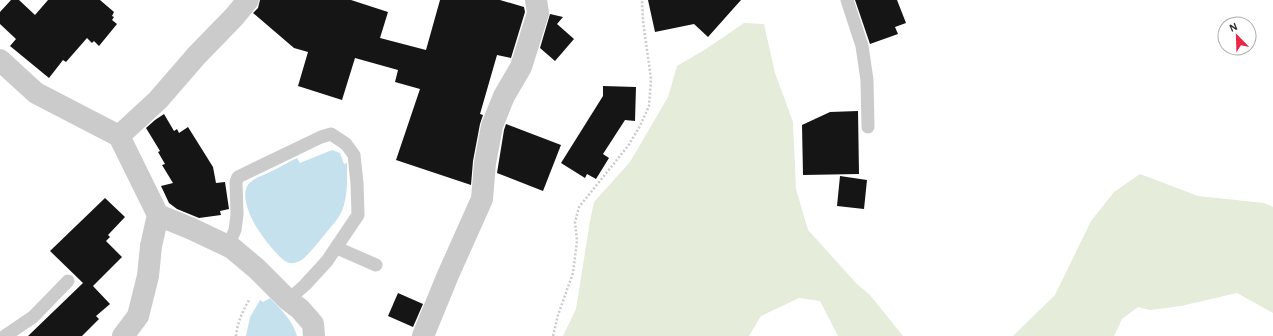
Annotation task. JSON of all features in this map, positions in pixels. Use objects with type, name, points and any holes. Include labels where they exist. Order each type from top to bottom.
[{"type":"street","points":[[119,136],[158,100],[248,0]]},
{"type":"street","points":[[423,336],[482,199],[485,163],[492,126],[504,96],[521,67],[538,13],[536,0]]},
{"type":"street","points":[[0,60],[36,93],[119,136],[158,215],[148,276],[138,316],[123,336]]},
{"type":"street","points":[[158,215],[228,246],[300,309],[313,324],[314,336]]},
{"type":"lane","points":[[847,0],[862,46],[867,80],[868,127]]},
{"type":"lane","points":[[228,246],[235,230],[236,182],[238,177],[321,137],[331,134],[346,144],[354,155],[358,215],[337,248],[306,285],[288,300]]},
{"type":"lane","points":[[337,248],[376,265]]},
{"type":"lane","points":[[5,336],[33,317],[68,281]]},
{"type":"path","points":[[553,336],[558,315],[573,273],[576,241],[575,222],[579,207],[628,146],[640,126],[649,106],[651,79],[643,20],[642,0]]},
{"type":"path","points":[[236,336],[236,330],[246,304],[265,277]]},
{"type":"green space","points":[[744,23],[764,24],[775,73],[793,122],[796,189],[808,230],[857,284],[869,294],[903,336],[838,336],[820,301],[799,298],[761,316],[749,336],[563,336],[576,309],[594,202],[630,162],[668,97],[677,66],[706,49]]},
{"type":"green space","points":[[1140,174],[1198,196],[1264,203],[1273,207],[1273,313],[1237,293],[1181,306],[1150,310],[1138,307],[1122,319],[1114,336],[1013,336],[1055,295],[1091,221],[1114,192]]},
{"type":"water","points":[[332,150],[340,153],[344,164],[347,163],[345,203],[342,212],[313,249],[304,258],[293,263],[286,262],[275,252],[255,225],[245,197],[246,189],[256,178],[297,158],[300,163]]},
{"type":"water","points":[[270,298],[290,320],[297,336],[246,336],[250,317],[260,300],[263,302]]},
{"type":"building","points":[[11,0],[19,0],[35,15],[48,0],[100,0],[114,12],[112,16],[114,17],[112,20],[117,24],[99,46],[94,41],[92,43],[87,38],[66,62],[63,60],[49,78],[10,46],[16,39],[0,24],[0,12]]},
{"type":"building","points":[[260,0],[351,0],[388,12],[380,38],[426,50],[440,0],[500,0],[524,7],[525,12],[511,58],[497,55],[480,114],[483,115],[473,161],[471,185],[396,160],[420,89],[395,82],[398,70],[355,58],[342,100],[298,86],[308,52],[294,48],[253,13],[258,8]]},
{"type":"building","points":[[648,0],[741,0],[708,37],[694,24],[655,32]]},
{"type":"building","points":[[855,0],[897,0],[906,23],[895,27],[898,34],[870,44]]},
{"type":"building","points":[[550,14],[563,17],[557,24],[574,39],[555,61],[540,48]]},
{"type":"building","points":[[603,86],[636,87],[635,121],[625,120],[603,154],[609,158],[596,179],[587,174],[585,178],[561,163],[603,96]]},
{"type":"building","points":[[858,111],[859,174],[803,175],[802,125],[830,112]]},
{"type":"building","points":[[164,114],[174,131],[177,129],[179,133],[188,127],[213,167],[216,183],[225,182],[229,209],[220,211],[221,215],[199,218],[177,209],[169,203],[161,186],[173,183],[162,165],[165,164],[158,152],[160,151],[146,128]]},
{"type":"building","points":[[506,124],[561,145],[543,191],[497,173]]},
{"type":"building","points":[[840,176],[867,180],[864,209],[837,206]]},
{"type":"building","points":[[105,198],[125,217],[108,235],[110,237],[106,241],[122,257],[93,286],[110,304],[96,316],[99,319],[82,336],[28,336],[83,283],[50,251]]},
{"type":"building","points":[[398,293],[423,304],[413,327],[388,316]]}]
